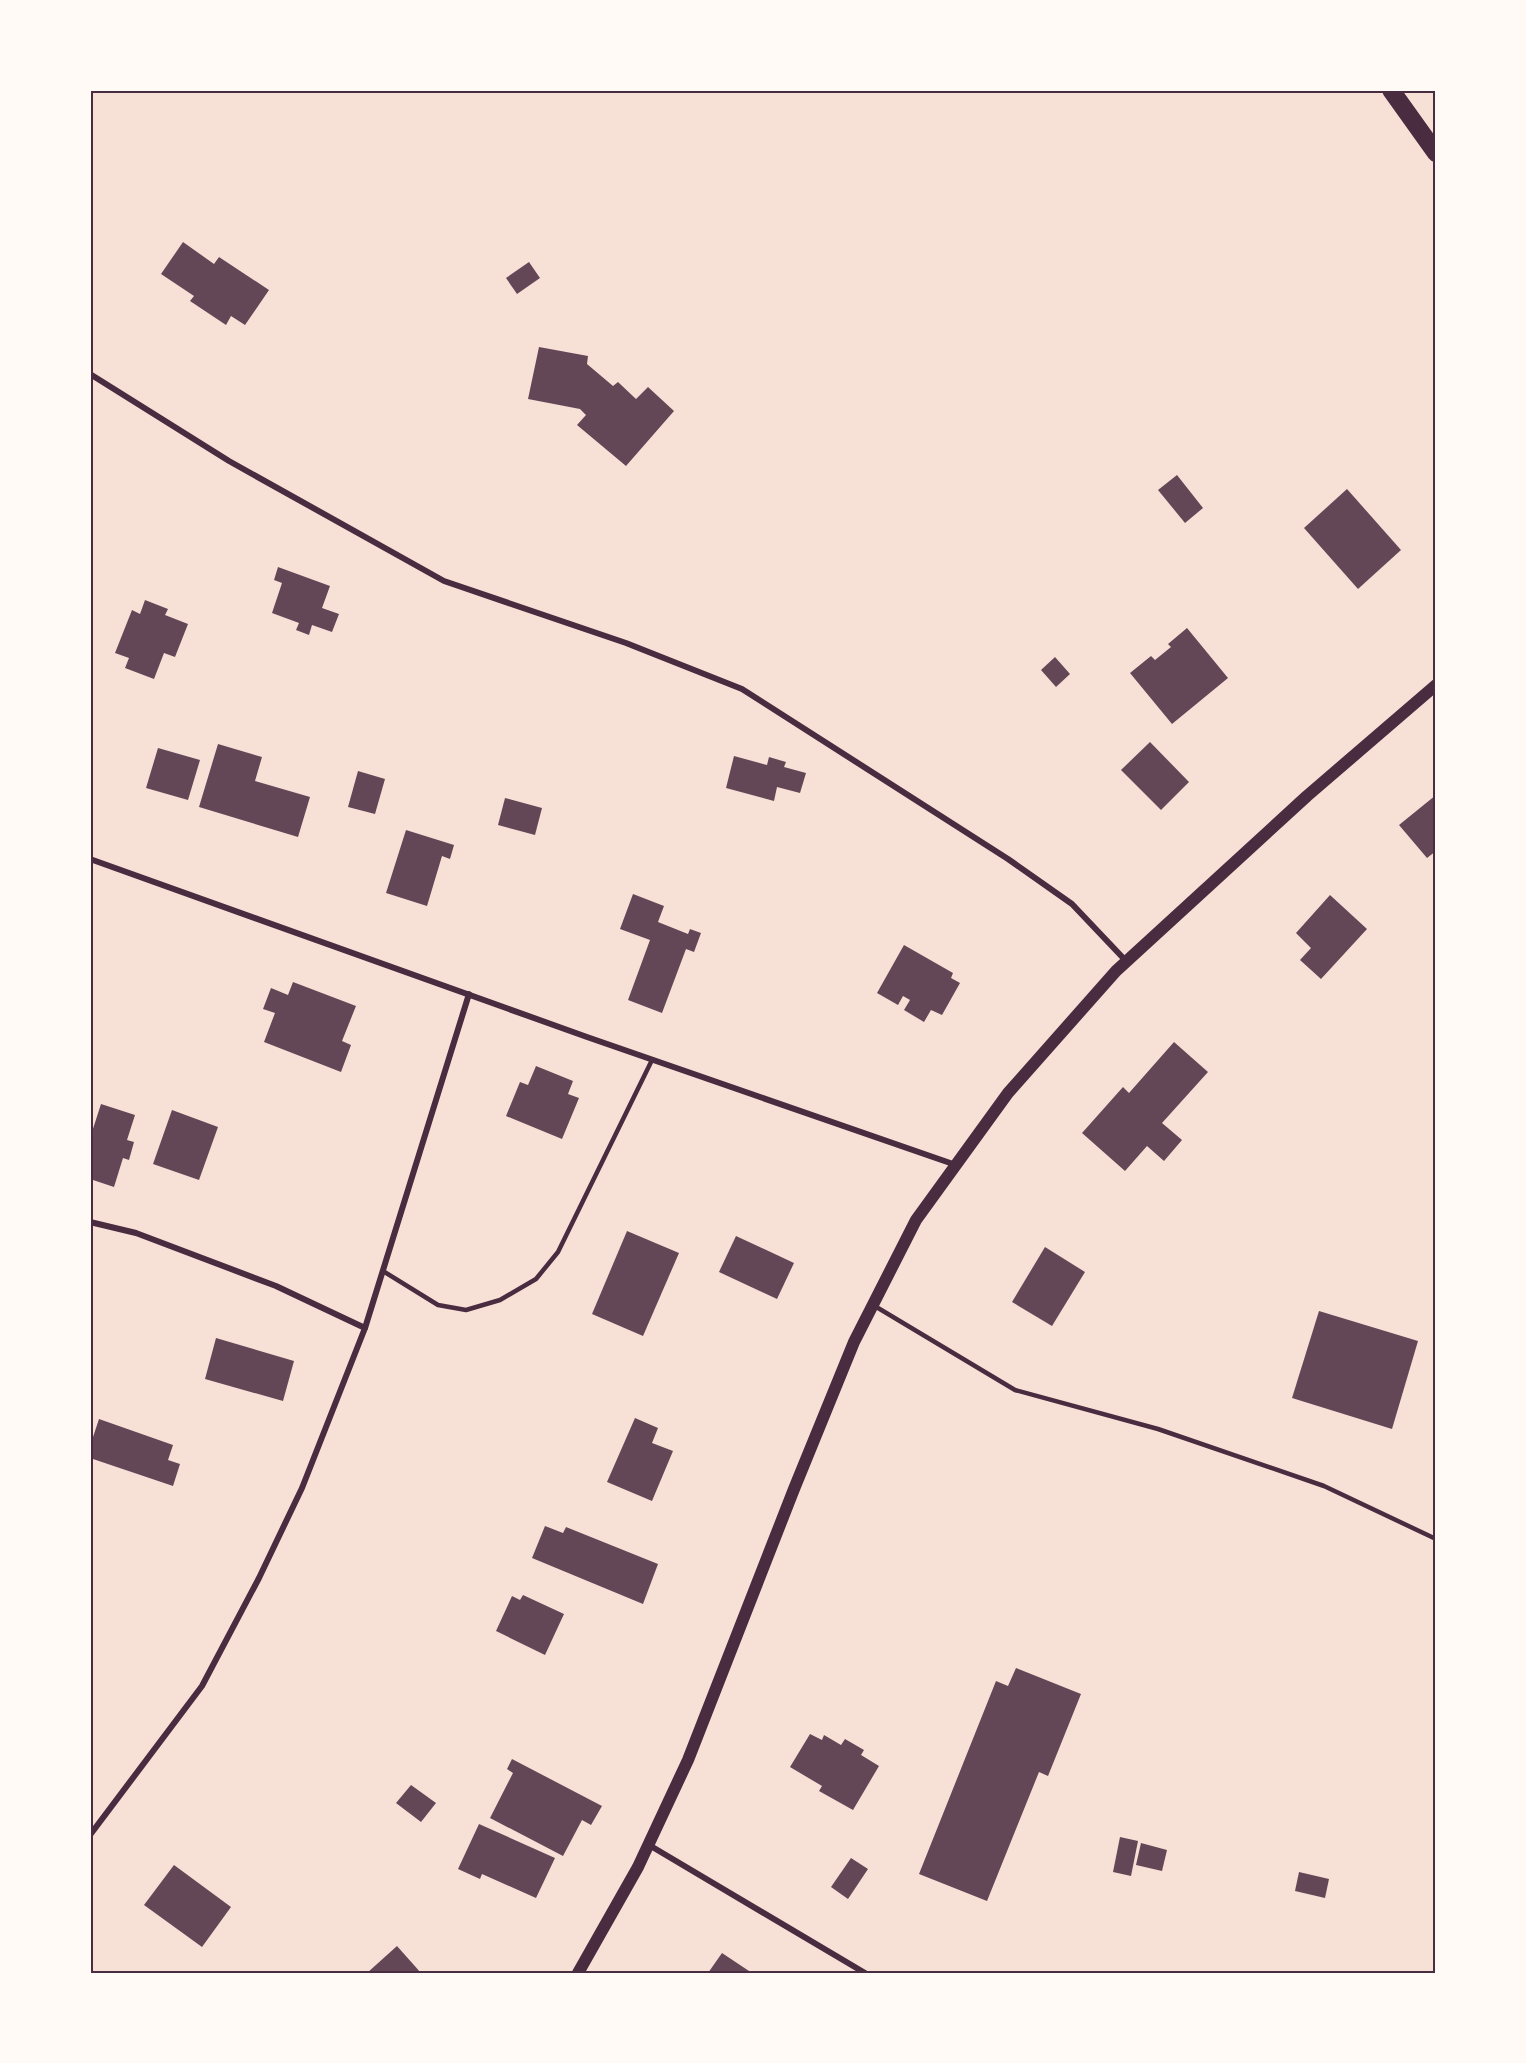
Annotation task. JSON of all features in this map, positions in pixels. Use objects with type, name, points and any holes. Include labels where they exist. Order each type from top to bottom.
[{"type":"highway","points":[[1391,90],[1436,153]]},
{"type":"main road","points":[[578,1973],[649,1845],[688,1760],[798,1478],[854,1342],[916,1220],[1008,1093],[1116,971],[1307,796],[1436,685]]},
{"type":"street","points":[[90,374],[229,461],[444,581],[626,643],[742,689],[1008,859],[1072,904],[1127,962]]},
{"type":"street","points":[[90,859],[652,1060],[956,1165]]},
{"type":"street","points":[[90,1835],[202,1686],[259,1578],[302,1488],[364,1328],[470,994]]},
{"type":"street","points":[[90,1222],[136,1233],[276,1286],[364,1328]]},
{"type":"street","points":[[649,1845],[865,1973]]},
{"type":"lane","points":[[383,1270],[438,1305],[466,1310],[500,1300],[536,1280],[558,1252],[652,1060]]},
{"type":"lane","points":[[873,1305],[1016,1390],[1158,1429],[1324,1486],[1436,1539]]},
{"type":"building","points":[[183,242],[214,264],[219,257],[269,290],[245,325],[231,316],[226,325],[190,301],[194,296],[161,274]]},
{"type":"building","points":[[529,262],[540,278],[517,294],[506,278]]},
{"type":"building","points":[[539,347],[588,356],[587,364],[613,386],[618,382],[636,399],[648,387],[674,411],[626,466],[577,425],[586,415],[580,409],[528,399]]},
{"type":"building","points":[[1177,475],[1203,508],[1185,523],[1158,490]]},
{"type":"building","points":[[1347,489],[1401,550],[1358,589],[1304,528]]},
{"type":"building","points":[[278,567],[330,586],[322,608],[339,614],[332,632],[312,625],[309,635],[296,630],[299,623],[272,613],[282,583],[274,580]]},
{"type":"building","points":[[145,600],[168,609],[165,615],[188,624],[175,657],[164,653],[154,679],[125,668],[129,658],[115,653],[132,610],[140,614]]},
{"type":"building","points":[[1187,628],[1228,678],[1172,724],[1130,673],[1151,656],[1155,660],[1171,647],[1168,644]]},
{"type":"building","points":[[1055,657],[1070,674],[1056,687],[1041,670]]},
{"type":"building","points":[[1150,742],[1189,782],[1161,810],[1121,770]]},
{"type":"building","points":[[218,744],[262,757],[255,781],[310,797],[298,837],[199,807]]},
{"type":"building","points":[[158,748],[200,760],[188,800],[146,788]]},
{"type":"building","points":[[734,756],[767,765],[769,757],[786,762],[784,767],[806,773],[800,793],[777,787],[774,801],[726,788]]},
{"type":"building","points":[[358,771],[385,779],[375,814],[348,807]]},
{"type":"building","points":[[1436,795],[1436,851],[1427,858],[1399,825]]},
{"type":"building","points":[[505,798],[542,808],[535,835],[498,825]]},
{"type":"building","points":[[406,830],[454,845],[450,859],[442,856],[427,906],[386,893]]},
{"type":"building","points":[[633,894],[664,906],[658,922],[688,934],[690,929],[701,933],[694,952],[686,949],[662,1013],[628,1000],[650,940],[620,929]]},
{"type":"building","points":[[1330,895],[1367,929],[1321,979],[1300,960],[1311,948],[1296,933]]},
{"type":"building","points":[[904,945],[953,973],[951,978],[960,983],[942,1015],[931,1010],[924,1022],[904,1010],[910,1000],[903,996],[898,1005],[877,993]]},
{"type":"building","points":[[293,982],[356,1006],[342,1041],[351,1045],[341,1072],[264,1042],[275,1013],[263,1009],[271,988],[288,995]]},
{"type":"building","points":[[1174,1042],[1208,1072],[1162,1123],[1182,1140],[1164,1161],[1147,1146],[1125,1171],[1082,1133],[1123,1087],[1129,1093]]},
{"type":"building","points":[[536,1066],[573,1081],[568,1094],[579,1098],[562,1139],[506,1116],[520,1082],[528,1085]]},
{"type":"building","points":[[101,1104],[135,1115],[127,1140],[134,1142],[129,1160],[123,1158],[114,1187],[90,1179],[90,1138]]},
{"type":"building","points":[[172,1110],[218,1127],[199,1180],[153,1164]]},
{"type":"building","points":[[627,1231],[679,1253],[643,1336],[592,1314]]},
{"type":"building","points":[[736,1236],[794,1263],[777,1299],[719,1272]]},
{"type":"building","points":[[1045,1247],[1085,1272],[1052,1326],[1012,1302]]},
{"type":"building","points":[[1319,1311],[1418,1341],[1392,1429],[1292,1398]]},
{"type":"building","points":[[216,1338],[294,1361],[283,1401],[205,1379]]},
{"type":"building","points":[[635,1418],[658,1428],[652,1443],[673,1451],[652,1501],[607,1482]]},
{"type":"building","points":[[99,1419],[173,1445],[168,1460],[180,1464],[173,1486],[90,1458],[90,1446]]},
{"type":"building","points":[[545,1526],[563,1533],[566,1527],[658,1564],[643,1604],[532,1558]]},
{"type":"building","points":[[523,1595],[564,1614],[545,1655],[496,1631],[512,1596],[520,1600]]},
{"type":"building","points":[[1016,1668],[1081,1694],[1048,1776],[1039,1772],[987,1901],[919,1874],[996,1681],[1008,1686]]},
{"type":"building","points":[[810,1734],[822,1740],[824,1735],[841,1745],[845,1739],[864,1750],[861,1755],[879,1766],[853,1810],[819,1791],[822,1786],[790,1767]]},
{"type":"building","points":[[512,1759],[602,1806],[591,1825],[582,1820],[563,1856],[490,1818],[513,1773],[507,1769]]},
{"type":"building","points":[[411,1785],[436,1803],[421,1822],[396,1803]]},
{"type":"building","points":[[479,1824],[555,1858],[536,1898],[482,1874],[480,1879],[458,1869]]},
{"type":"building","points":[[1120,1837],[1138,1841],[1131,1876],[1113,1872]]},
{"type":"building","points":[[1141,1843],[1167,1850],[1162,1871],[1136,1865]]},
{"type":"building","points":[[851,1858],[868,1869],[848,1899],[831,1887]]},
{"type":"building","points":[[174,1865],[231,1907],[202,1947],[144,1905]]},
{"type":"building","points":[[1299,1872],[1329,1879],[1325,1898],[1295,1891]]},
{"type":"building","points":[[397,1946],[421,1973],[367,1973]]},
{"type":"building","points":[[722,1953],[752,1973],[708,1973]]}]
